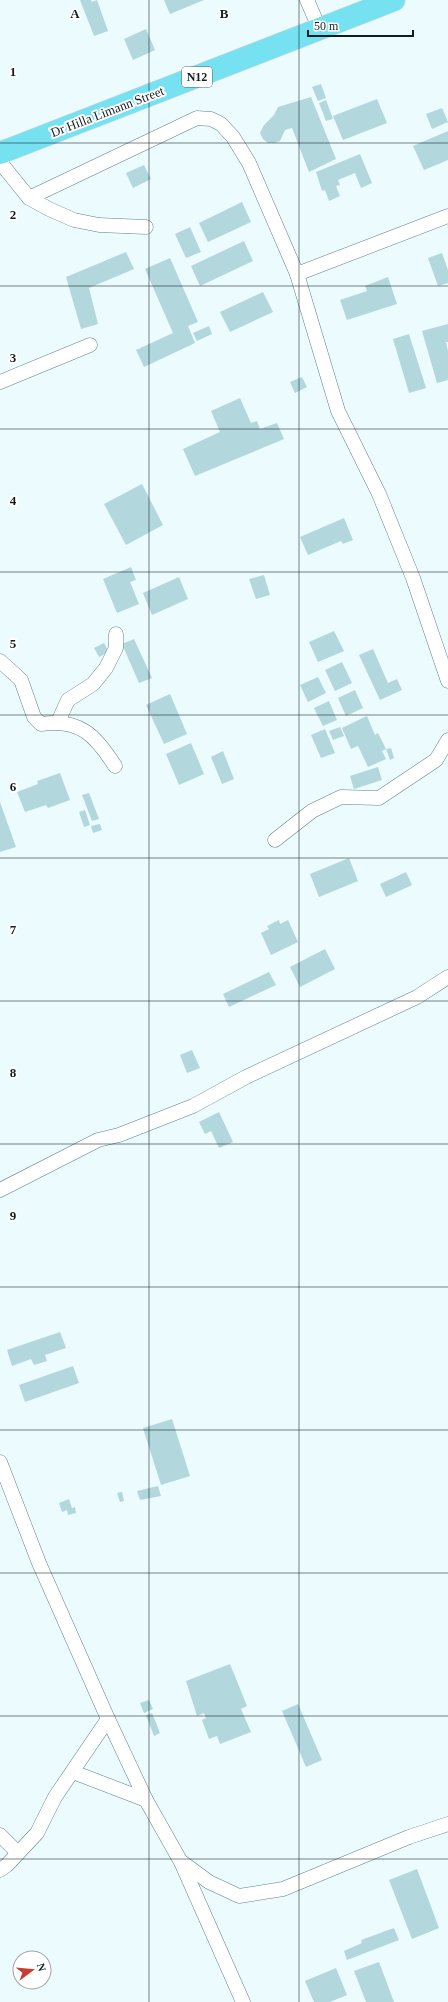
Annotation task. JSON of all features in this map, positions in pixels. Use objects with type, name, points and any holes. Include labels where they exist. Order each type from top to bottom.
[{"type":"highway","name":"Dr Hilla Limann Street","points":[[0,152],[320,30],[394,0]]},
{"type":"street","points":[[307,0],[320,30]]},
{"type":"street","points":[[29,198],[197,118],[210,119],[221,124],[233,137],[250,163],[297,274],[338,411],[379,494],[405,557],[448,681]]},
{"type":"street","points":[[0,162],[29,198],[74,220],[99,225],[146,227]]},
{"type":"street","points":[[297,274],[448,216]]},
{"type":"street","points":[[0,382],[90,345]]},
{"type":"street","points":[[58,722],[68,700],[93,684],[106,668],[116,648],[116,634]]},
{"type":"street","points":[[0,661],[21,680],[34,717],[41,724],[58,722],[72,725],[87,733],[100,743],[115,766]]},
{"type":"street","points":[[275,840],[312,811],[341,797],[379,798],[436,760],[448,740]]},
{"type":"street","points":[[0,1190],[98,1140],[119,1135],[193,1106],[246,1077],[416,997],[448,976]]},
{"type":"street","points":[[1,1471],[39,1563],[108,1719],[146,1800],[181,1862],[243,2002]]},
{"type":"street","points":[[0,1870],[37,1833],[55,1797],[108,1719]]},
{"type":"street","points":[[73,1772],[146,1800]]},
{"type":"street","points":[[181,1862],[209,1882],[239,1896],[283,1888],[409,1837],[448,1824]]},
{"type":"street","points":[[0,1835],[18,1853]]},
{"type":"building","points":[[80,0],[91,0],[92,2],[97,0],[108,31],[94,36]]},
{"type":"building","points":[[164,0],[204,0],[170,14]]},
{"type":"building","points":[[146,29],[155,50],[133,60],[124,39]]},
{"type":"building","points":[[321,84],[326,98],[318,101],[312,87]]},
{"type":"building","points":[[311,97],[336,159],[309,172],[292,128],[285,130],[280,141],[274,143],[268,143],[263,139],[260,133],[264,125],[274,115],[278,107]]},
{"type":"building","points":[[377,99],[387,123],[343,140],[333,116]]},
{"type":"building","points":[[326,100],[333,119],[326,121],[319,103]]},
{"type":"building","points":[[442,108],[448,122],[432,129],[426,114]]},
{"type":"building","points":[[448,131],[448,160],[424,170],[413,146]]},
{"type":"building","points":[[360,154],[372,183],[361,188],[355,173],[338,180],[340,185],[336,186],[340,196],[329,201],[325,190],[322,191],[316,172]]},
{"type":"building","points":[[144,165],[151,179],[133,188],[126,173]]},
{"type":"building","points":[[242,202],[251,222],[208,242],[199,223]]},
{"type":"building","points":[[190,227],[201,252],[186,258],[175,234]]},
{"type":"building","points":[[244,241],[253,261],[200,286],[191,266]]},
{"type":"building","points":[[126,252],[134,269],[89,288],[98,324],[81,329],[66,277]]},
{"type":"building","points":[[442,253],[448,270],[448,283],[438,286],[428,258]]},
{"type":"building","points":[[170,258],[198,322],[188,326],[195,343],[144,367],[136,350],[173,333],[145,269]]},
{"type":"building","points":[[388,277],[397,304],[347,320],[340,300],[367,291],[365,286]]},
{"type":"building","points":[[263,292],[273,312],[230,332],[220,312]]},
{"type":"building","points":[[448,324],[448,342],[446,342],[448,351],[448,380],[437,383],[422,331]]},
{"type":"building","points":[[209,326],[212,334],[197,341],[193,333]]},
{"type":"building","points":[[409,334],[426,388],[409,393],[393,339]]},
{"type":"building","points":[[302,377],[307,387],[295,393],[290,382]]},
{"type":"building","points":[[240,398],[251,423],[257,421],[260,429],[277,423],[284,439],[195,476],[183,449],[220,432],[211,411]]},
{"type":"building","points":[[142,484],[163,525],[126,545],[104,504]]},
{"type":"building","points":[[344,518],[353,540],[343,544],[341,541],[308,555],[300,537]]},
{"type":"building","points":[[131,567],[136,580],[130,582],[139,604],[117,613],[103,579]]},
{"type":"building","points":[[264,575],[270,595],[256,599],[249,579]]},
{"type":"building","points":[[179,577],[188,599],[152,615],[143,593]]},
{"type":"building","points":[[334,631],[344,651],[318,662],[309,642]]},
{"type":"building","points":[[134,639],[152,678],[139,683],[122,644]]},
{"type":"building","points":[[104,643],[109,652],[99,657],[94,648]]},
{"type":"building","points":[[373,649],[388,683],[397,679],[402,690],[380,700],[359,655]]},
{"type":"building","points":[[342,662],[352,683],[335,691],[325,670]]},
{"type":"building","points":[[318,677],[326,693],[308,702],[300,685]]},
{"type":"building","points":[[355,690],[363,708],[346,716],[338,698]]},
{"type":"building","points":[[170,694],[187,734],[164,744],[146,705]]},
{"type":"building","points":[[329,701],[337,720],[323,726],[314,708]]},
{"type":"building","points":[[367,716],[375,735],[378,733],[386,749],[382,751],[386,759],[368,767],[358,746],[351,749],[342,728]]},
{"type":"building","points":[[340,727],[344,736],[333,740],[329,731]]},
{"type":"building","points":[[325,729],[335,753],[321,758],[311,735]]},
{"type":"building","points":[[191,743],[204,774],[179,785],[166,754]]},
{"type":"building","points":[[391,748],[394,758],[390,760],[386,749]]},
{"type":"building","points":[[223,751],[234,779],[222,784],[211,757]]},
{"type":"building","points":[[378,767],[382,780],[354,789],[350,776]]},
{"type":"building","points":[[60,773],[70,800],[48,808],[46,805],[25,812],[17,792],[38,784],[37,781]]},
{"type":"building","points":[[89,793],[99,819],[92,821],[82,795]]},
{"type":"building","points":[[0,802],[16,847],[0,852]]},
{"type":"building","points":[[85,810],[90,825],[84,827],[79,812]]},
{"type":"building","points":[[100,824],[102,830],[93,833],[91,826]]},
{"type":"building","points":[[349,858],[358,881],[319,897],[310,874]]},
{"type":"building","points":[[406,872],[412,885],[386,897],[380,884]]},
{"type":"building","points":[[279,920],[280,924],[288,920],[298,942],[271,955],[261,933],[269,929],[267,926]]},
{"type":"building","points":[[325,949],[335,969],[300,987],[290,967]]},
{"type":"building","points":[[269,972],[276,985],[229,1007],[223,994]]},
{"type":"building","points":[[192,1050],[200,1068],[187,1073],[180,1055]]},
{"type":"building","points":[[219,1112],[233,1142],[219,1148],[211,1131],[205,1134],[199,1122]]},
{"type":"building","points":[[60,1332],[66,1348],[45,1355],[47,1361],[34,1365],[31,1359],[12,1366],[7,1350]]},
{"type":"building","points":[[73,1366],[79,1383],[25,1402],[19,1385]]},
{"type":"building","points":[[172,1419],[190,1476],[161,1485],[143,1428]]},
{"type":"building","points":[[158,1486],[161,1496],[140,1500],[137,1491]]},
{"type":"building","points":[[122,1492],[124,1501],[120,1502],[117,1493]]},
{"type":"building","points":[[69,1499],[72,1508],[75,1507],[76,1513],[68,1515],[67,1510],[62,1512],[59,1503]]},
{"type":"building","points":[[230,1664],[247,1706],[241,1709],[251,1732],[220,1744],[217,1736],[209,1739],[202,1720],[206,1718],[204,1713],[197,1716],[186,1681]]},
{"type":"building","points":[[149,1700],[153,1709],[144,1713],[140,1703]]},
{"type":"building","points":[[298,1704],[322,1760],[306,1767],[282,1711]]},
{"type":"building","points":[[152,1713],[160,1733],[154,1736],[146,1715]]},
{"type":"building","points":[[417,1869],[439,1928],[412,1939],[389,1880]]},
{"type":"building","points":[[394,1928],[399,1940],[347,1960],[344,1951],[362,1943],[361,1940]]},
{"type":"building","points":[[379,1962],[394,2002],[366,2002],[354,1971]]},
{"type":"building","points":[[336,1968],[347,1995],[330,2002],[314,2002],[305,1981]]}]
